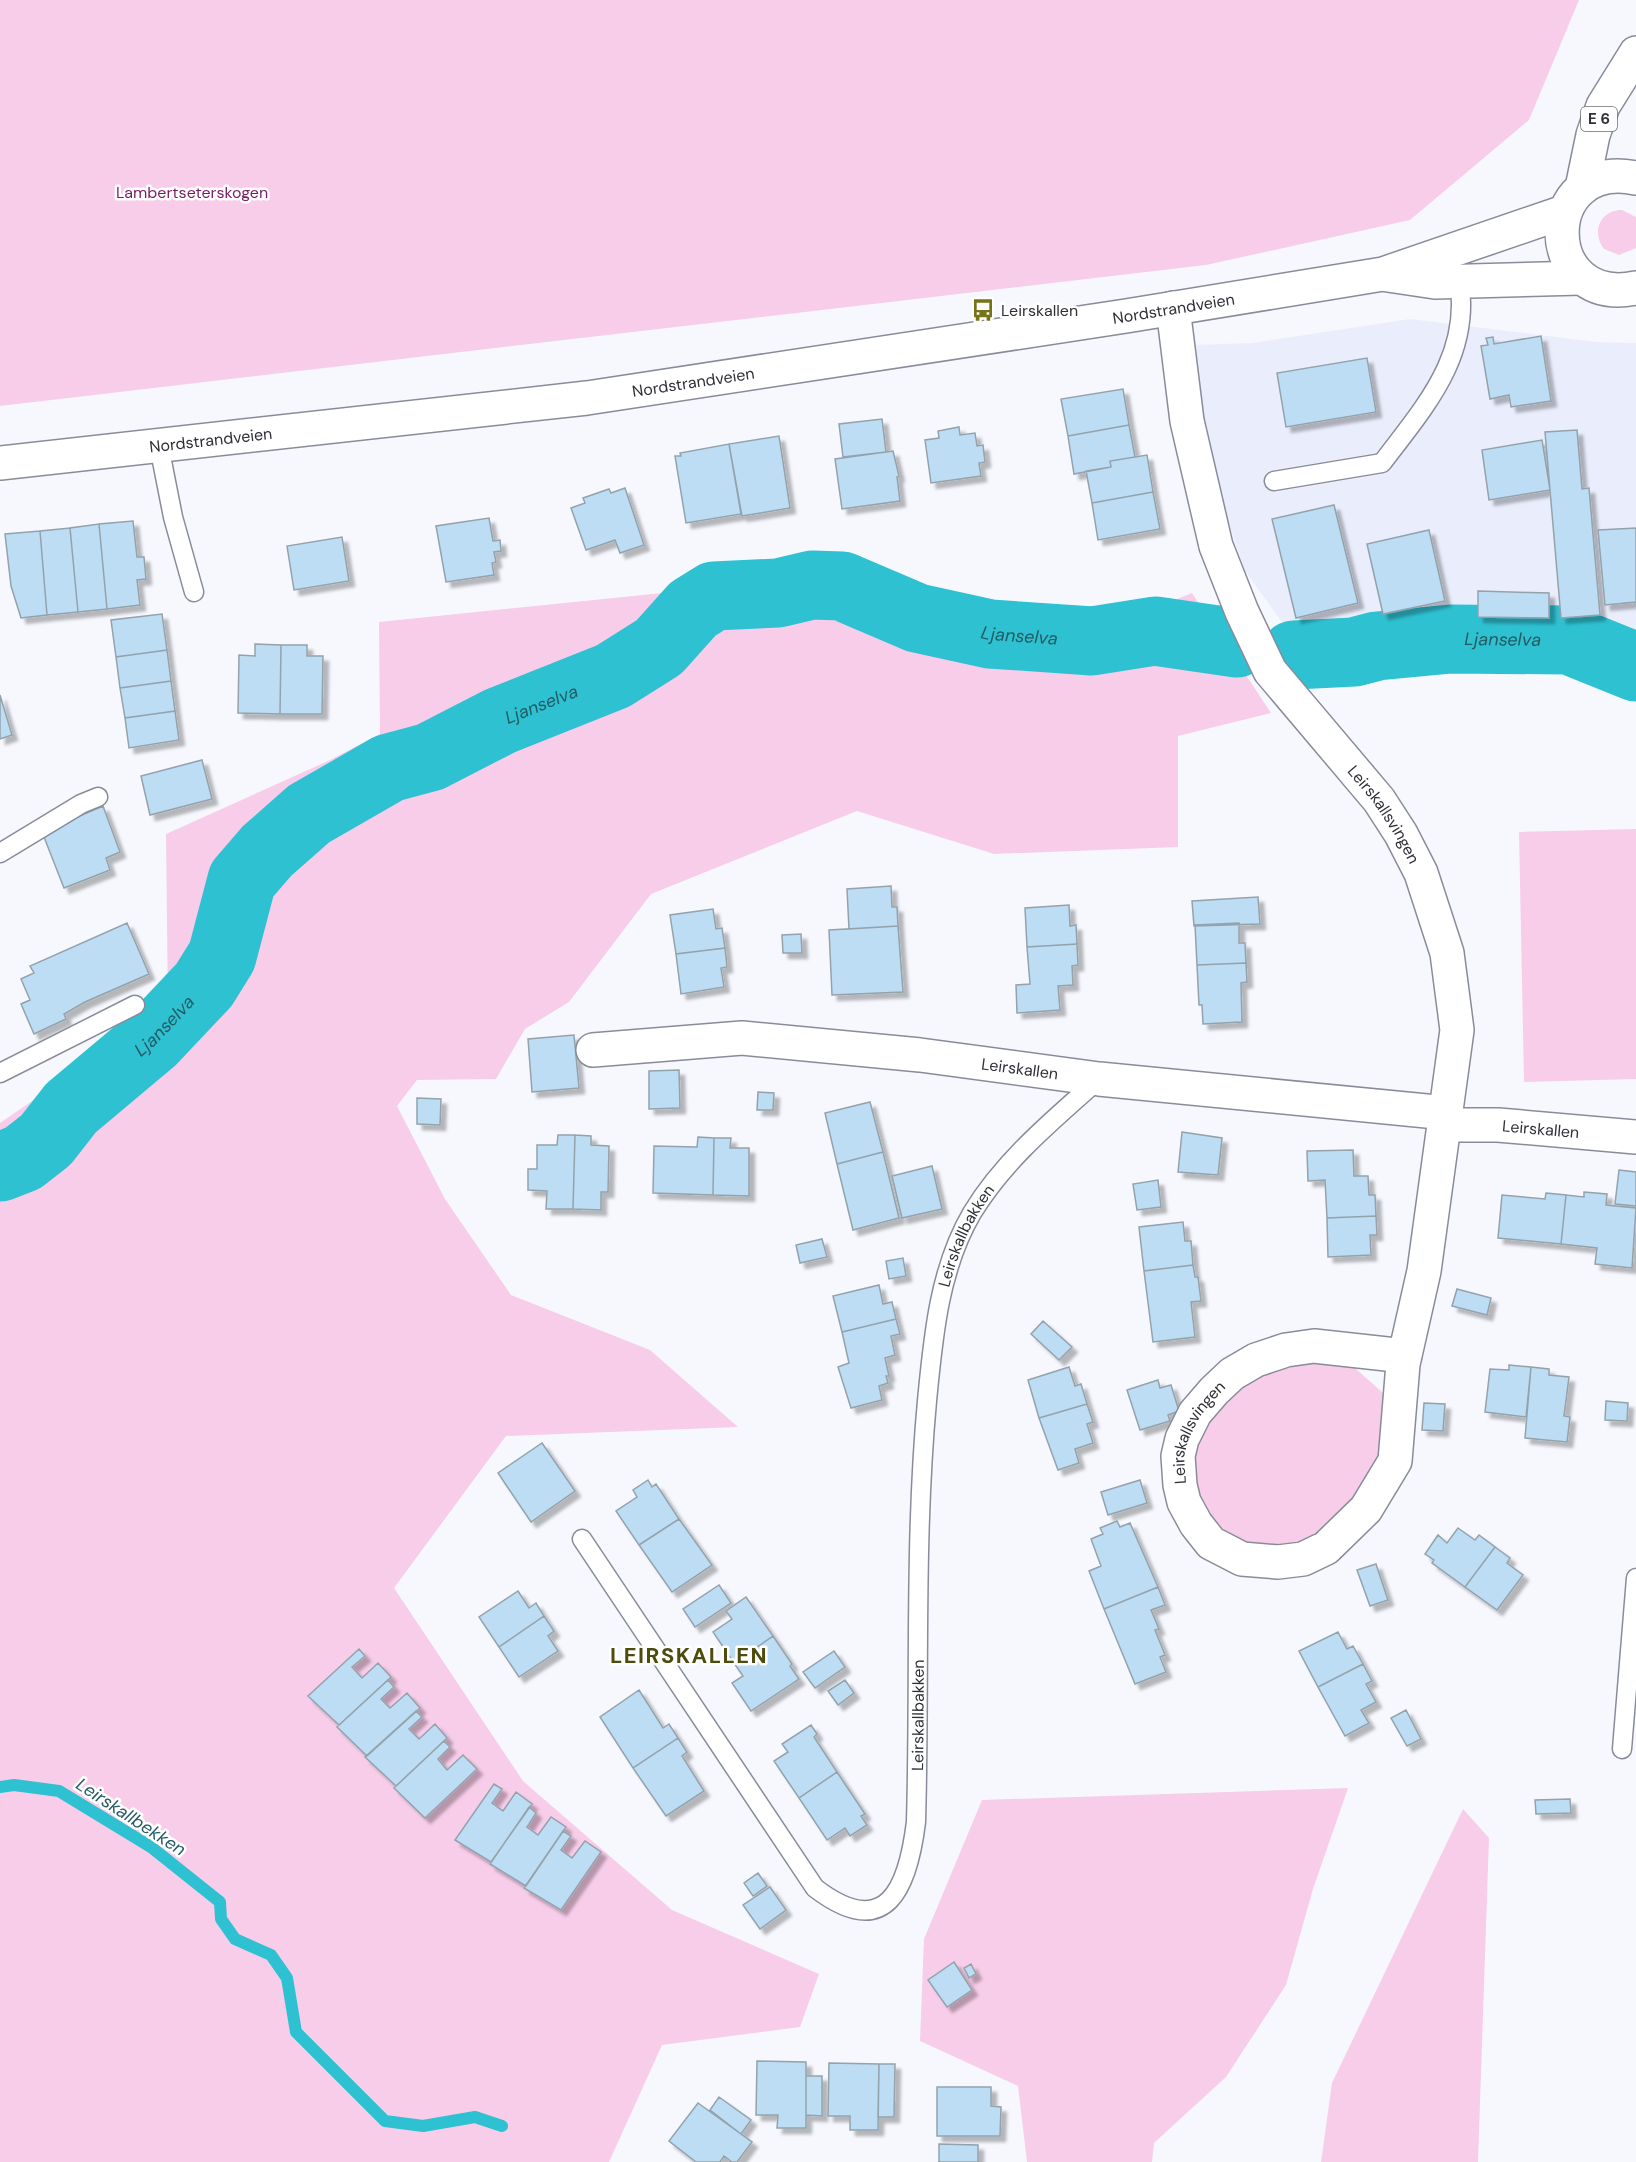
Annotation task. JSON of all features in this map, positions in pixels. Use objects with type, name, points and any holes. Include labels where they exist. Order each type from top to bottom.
[{"type":"main road","name":"E 6","points":[[1581,278],[1565,255],[1561,226],[1573,200],[1603,106],[1636,58]]},
{"type":"main road","name":"Nordstrandveien","points":[[0,463],[587,398],[1383,274],[1453,249],[1573,200],[1610,176],[1636,178]]},
{"type":"main road","name":"Nordstrandveien","points":[[1383,274],[1435,282],[1581,278]]},
{"type":"main road","points":[[1581,278],[1599,288],[1620,291],[1636,288]]},
{"type":"main road","name":"Leirskallsvingen","points":[[1173,308],[1187,421],[1216,546],[1242,612],[1270,671],[1379,800],[1401,834],[1421,873],[1447,953],[1457,1030],[1424,1271],[1405,1356],[1395,1461],[1366,1509],[1326,1548],[1303,1559],[1278,1562],[1242,1559],[1210,1543],[1184,1502],[1178,1456],[1182,1440],[1195,1413],[1214,1391],[1232,1374],[1256,1360],[1287,1350],[1314,1347],[1405,1356]]},
{"type":"main road","name":"Leirskallen","points":[[594,1050],[742,1038],[920,1055],[1099,1079],[1198,1087],[1498,1125],[1636,1137]]},
{"type":"lane","points":[[1274,481],[1382,463],[1436,392],[1460,334],[1462,302],[1453,249]]},
{"type":"lane","points":[[159,446],[173,517],[194,592]]},
{"type":"lane","points":[[0,853],[81,804],[98,797]]},
{"type":"lane","points":[[0,1073],[135,1005]]},
{"type":"lane","name":"Leirskallbakken","points":[[582,1539],[815,1888],[833,1902],[856,1911],[876,1908],[888,1902],[902,1886],[909,1868],[915,1822],[919,1521],[926,1409],[938,1309],[954,1249],[971,1214],[990,1186],[1035,1136],[1099,1079]]},
{"type":"lane","points":[[1622,1749],[1636,1578]]},
{"type":"shaded area","points":[[1410,319],[1597,342],[1636,343],[1636,663],[1287,629],[1245,571],[1213,477],[1193,345],[1252,343]]},
{"type":"green space","name":"Lambertseterskogen","points":[[0,0],[1579,0],[1529,120],[1410,220],[1206,265],[0,406]]},
{"type":"green space","points":[[1622,210],[1636,217],[1636,248],[1619,255],[1604,249],[1598,236],[1598,229],[1603,218],[1608,214]]},
{"type":"green space","points":[[825,558],[1079,639],[1192,593],[1271,713],[1178,736],[1178,847],[994,854],[857,811],[651,894],[569,1002],[525,1029],[496,1079],[417,1080],[397,1106],[445,1199],[511,1295],[650,1350],[738,1427],[506,1436],[394,1588],[523,1781],[672,1910],[819,1974],[800,2027],[662,2045],[609,2162],[0,2162],[0,1123],[168,1008],[166,834],[328,761],[380,734],[379,622],[692,590]]},
{"type":"green space","points":[[1636,829],[1636,1079],[1524,1082],[1519,832]]},
{"type":"green space","points":[[1334,1363],[1355,1368],[1383,1393],[1389,1410],[1381,1457],[1363,1490],[1321,1533],[1302,1543],[1278,1549],[1240,1541],[1216,1525],[1199,1501],[1190,1469],[1194,1443],[1217,1409],[1236,1391],[1257,1378],[1301,1364]]},
{"type":"green space","points":[[1348,1788],[1313,1889],[1286,1985],[1226,2077],[1154,2143],[1152,2162],[1027,2162],[1018,2086],[920,2041],[924,1939],[982,1800]]},
{"type":"green space","points":[[1463,1809],[1489,1838],[1478,2162],[1321,2162],[1332,2083]]},
{"type":"building","points":[[1541,336],[1551,401],[1511,407],[1509,395],[1490,399],[1481,346],[1488,345],[1486,338],[1493,337],[1494,344]]},
{"type":"building","points":[[1367,358],[1376,412],[1286,427],[1277,373]]},
{"type":"building","points":[[1123,389],[1129,425],[1068,436],[1061,399]]},
{"type":"building","points":[[882,419],[886,452],[843,457],[839,424]]},
{"type":"building","points":[[1129,425],[1135,457],[1110,461],[1111,467],[1074,474],[1068,436]]},
{"type":"building","points":[[959,427],[960,435],[975,433],[977,446],[983,445],[985,462],[979,463],[981,476],[931,483],[925,440],[939,438],[938,431]]},
{"type":"building","points":[[1577,430],[1582,489],[1589,488],[1600,615],[1561,618],[1545,432]]},
{"type":"building","points":[[779,436],[790,508],[742,516],[729,444]]},
{"type":"building","points":[[1542,440],[1550,490],[1489,500],[1482,450]]},
{"type":"building","points":[[729,444],[741,514],[686,523],[675,456],[681,456],[680,453]]},
{"type":"building","points":[[893,451],[899,476],[897,477],[900,501],[842,509],[835,459]]},
{"type":"building","points":[[1147,455],[1153,492],[1092,503],[1086,471],[1111,467],[1110,461]]},
{"type":"building","points":[[625,488],[644,545],[620,553],[615,540],[586,550],[571,508],[585,503],[583,498],[609,489],[611,493]]},
{"type":"building","points":[[1153,492],[1160,529],[1098,540],[1092,503]]},
{"type":"building","points":[[1334,505],[1358,603],[1296,618],[1272,519]]},
{"type":"building","points":[[489,518],[493,541],[500,540],[501,551],[494,552],[496,562],[492,563],[494,575],[446,582],[436,526]]},
{"type":"building","points":[[133,521],[137,557],[144,557],[146,579],[137,580],[140,605],[107,609],[99,524]]},
{"type":"building","points":[[99,524],[107,609],[78,612],[70,528]]},
{"type":"building","points":[[70,528],[78,612],[47,615],[40,531]]},
{"type":"building","points":[[1636,528],[1636,602],[1605,605],[1598,530]]},
{"type":"building","points":[[1429,530],[1445,601],[1383,614],[1367,544]]},
{"type":"building","points":[[40,531],[47,615],[21,618],[11,586],[5,534]]},
{"type":"building","points":[[342,537],[349,581],[294,590],[287,546]]},
{"type":"building","points":[[1478,591],[1549,593],[1549,618],[1478,617]]},
{"type":"building","points":[[162,614],[167,650],[116,657],[111,620]]},
{"type":"building","points":[[255,644],[281,645],[280,714],[238,713],[239,655],[255,656]]},
{"type":"building","points":[[281,645],[307,645],[307,656],[323,656],[322,714],[280,714]]},
{"type":"building","points":[[167,650],[171,681],[120,688],[116,657]]},
{"type":"building","points":[[171,681],[175,711],[125,718],[120,688]]},
{"type":"building","points":[[0,695],[12,735],[0,739]]},
{"type":"building","points":[[175,711],[179,740],[129,748],[125,718]]},
{"type":"building","points":[[202,760],[212,799],[150,815],[141,776]]},
{"type":"building","points":[[103,806],[120,852],[106,858],[110,870],[64,888],[42,832]]},
{"type":"building","points":[[891,886],[892,907],[897,907],[898,926],[849,929],[847,889]]},
{"type":"building","points":[[1258,897],[1260,924],[1194,926],[1192,901]]},
{"type":"building","points":[[1069,905],[1070,926],[1076,925],[1077,944],[1027,947],[1025,908]]},
{"type":"building","points":[[713,909],[716,929],[722,928],[725,948],[676,954],[670,915]]},
{"type":"building","points":[[127,923],[149,974],[85,1002],[64,1014],[66,1019],[34,1034],[21,1004],[30,1000],[21,979],[34,973],[30,966]]},
{"type":"building","points":[[1239,923],[1239,943],[1245,943],[1246,963],[1197,965],[1195,925]]},
{"type":"building","points":[[898,926],[903,992],[832,995],[829,930]]},
{"type":"building","points":[[801,934],[802,953],[783,953],[782,935]]},
{"type":"building","points":[[1077,944],[1078,965],[1072,966],[1073,985],[1058,986],[1060,1010],[1017,1013],[1016,985],[1030,984],[1027,947]]},
{"type":"building","points":[[725,948],[727,967],[721,968],[724,987],[681,994],[676,954]]},
{"type":"building","points":[[1246,963],[1247,982],[1241,983],[1242,1022],[1203,1024],[1202,1005],[1199,1005],[1197,965]]},
{"type":"building","points":[[574,1035],[579,1088],[532,1092],[528,1039]]},
{"type":"building","points":[[679,1070],[680,1108],[649,1109],[649,1071]]},
{"type":"building","points":[[758,1092],[774,1093],[773,1110],[757,1110]]},
{"type":"building","points":[[417,1098],[441,1099],[440,1125],[417,1124]]},
{"type":"building","points":[[870,1102],[883,1152],[837,1164],[825,1113]]},
{"type":"building","points":[[1182,1132],[1222,1138],[1218,1175],[1178,1172]]},
{"type":"building","points":[[558,1135],[575,1135],[573,1209],[546,1209],[547,1191],[528,1190],[528,1169],[537,1169],[537,1145],[557,1145]]},
{"type":"building","points":[[575,1135],[591,1136],[591,1145],[609,1146],[608,1192],[601,1192],[601,1210],[573,1209]]},
{"type":"building","points":[[698,1137],[714,1138],[713,1195],[653,1193],[654,1146],[697,1147]]},
{"type":"building","points":[[714,1138],[731,1138],[730,1148],[749,1148],[749,1196],[713,1195]]},
{"type":"building","points":[[1353,1150],[1354,1176],[1368,1176],[1369,1195],[1375,1195],[1376,1216],[1327,1218],[1325,1180],[1308,1181],[1307,1151]]},
{"type":"building","points":[[883,1152],[899,1218],[853,1230],[837,1164]]},
{"type":"building","points":[[932,1166],[942,1209],[902,1218],[892,1176]]},
{"type":"building","points":[[1619,1170],[1636,1172],[1636,1206],[1615,1204]]},
{"type":"building","points":[[1158,1180],[1161,1207],[1137,1210],[1133,1184]]},
{"type":"building","points":[[1584,1192],[1607,1194],[1606,1205],[1636,1208],[1632,1268],[1595,1264],[1597,1248],[1561,1244],[1566,1195],[1584,1197]]},
{"type":"building","points":[[1546,1193],[1566,1195],[1561,1244],[1498,1238],[1502,1195],[1545,1199]]},
{"type":"building","points":[[1376,1216],[1377,1235],[1370,1235],[1371,1255],[1328,1257],[1327,1218]]},
{"type":"building","points":[[1183,1222],[1185,1241],[1191,1241],[1193,1265],[1144,1271],[1139,1227]]},
{"type":"building","points":[[822,1239],[827,1257],[800,1263],[796,1245]]},
{"type":"building","points":[[903,1258],[906,1276],[889,1279],[886,1261]]},
{"type":"building","points":[[1193,1265],[1195,1277],[1198,1277],[1201,1301],[1191,1302],[1195,1337],[1153,1342],[1144,1271]]},
{"type":"building","points":[[879,1285],[883,1304],[892,1302],[896,1319],[842,1332],[833,1296]]},
{"type":"building","points":[[1457,1289],[1491,1298],[1487,1315],[1452,1306]]},
{"type":"building","points":[[896,1319],[900,1334],[891,1336],[895,1355],[885,1358],[889,1376],[886,1376],[888,1383],[879,1386],[882,1400],[851,1408],[838,1367],[849,1363],[842,1332]]},
{"type":"building","points":[[1043,1321],[1072,1347],[1059,1360],[1031,1334]]},
{"type":"building","points":[[1509,1365],[1531,1367],[1526,1417],[1485,1412],[1490,1369],[1509,1370]]},
{"type":"building","points":[[1069,1367],[1075,1386],[1081,1384],[1087,1404],[1039,1418],[1028,1380]]},
{"type":"building","points":[[1531,1367],[1549,1369],[1549,1375],[1569,1377],[1564,1416],[1570,1417],[1567,1442],[1525,1438]]},
{"type":"building","points":[[1158,1380],[1160,1388],[1171,1385],[1179,1411],[1168,1415],[1170,1421],[1140,1430],[1127,1390]]},
{"type":"building","points":[[1606,1401],[1628,1403],[1627,1421],[1605,1420]]},
{"type":"building","points":[[1424,1403],[1445,1404],[1443,1431],[1422,1430]]},
{"type":"building","points":[[1087,1404],[1093,1422],[1087,1424],[1093,1443],[1075,1449],[1079,1463],[1058,1470],[1039,1418]]},
{"type":"building","points":[[542,1443],[575,1491],[531,1522],[498,1473]]},
{"type":"building","points":[[648,1480],[652,1487],[656,1484],[679,1519],[639,1545],[616,1511],[637,1497],[633,1490]]},
{"type":"building","points":[[1140,1480],[1147,1503],[1108,1515],[1101,1492]]},
{"type":"building","points":[[679,1519],[712,1565],[672,1592],[639,1545]]},
{"type":"building","points":[[1117,1521],[1120,1527],[1130,1523],[1158,1587],[1104,1609],[1089,1571],[1101,1566],[1091,1539],[1103,1534],[1100,1528]]},
{"type":"building","points":[[1458,1528],[1475,1540],[1479,1535],[1495,1547],[1465,1587],[1432,1563],[1434,1560],[1425,1554],[1438,1535],[1447,1543]]},
{"type":"building","points":[[1495,1547],[1510,1558],[1507,1563],[1523,1575],[1497,1610],[1465,1587]]},
{"type":"building","points":[[1376,1564],[1388,1600],[1370,1606],[1357,1570]]},
{"type":"building","points":[[719,1585],[731,1603],[695,1627],[683,1609]]},
{"type":"building","points":[[1158,1587],[1165,1605],[1151,1610],[1159,1629],[1155,1630],[1165,1655],[1160,1657],[1166,1672],[1135,1684],[1104,1609]]},
{"type":"building","points":[[518,1591],[529,1608],[536,1603],[544,1616],[499,1647],[479,1617]]},
{"type":"building","points":[[746,1597],[773,1636],[734,1663],[713,1632],[732,1619],[726,1611]]},
{"type":"building","points":[[544,1616],[554,1631],[548,1636],[558,1651],[519,1677],[499,1647]]},
{"type":"building","points":[[1338,1632],[1347,1649],[1353,1646],[1363,1664],[1318,1687],[1299,1651]]},
{"type":"building","points":[[773,1636],[799,1679],[751,1711],[732,1683],[743,1676],[734,1663]]},
{"type":"building","points":[[359,1649],[365,1656],[352,1667],[362,1678],[378,1663],[391,1677],[339,1725],[308,1696]]},
{"type":"building","points":[[834,1651],[845,1667],[815,1688],[803,1672]]},
{"type":"building","points":[[1363,1664],[1372,1681],[1366,1684],[1376,1702],[1361,1710],[1369,1723],[1345,1736],[1318,1687]]},
{"type":"building","points":[[388,1680],[394,1687],[381,1699],[390,1708],[407,1693],[420,1708],[367,1756],[337,1727]]},
{"type":"building","points":[[845,1680],[854,1693],[838,1705],[828,1691]]},
{"type":"building","points":[[639,1690],[663,1728],[669,1724],[678,1738],[633,1768],[600,1717]]},
{"type":"building","points":[[1406,1710],[1421,1739],[1407,1746],[1391,1718]]},
{"type":"building","points":[[416,1711],[422,1717],[409,1729],[419,1739],[435,1724],[447,1738],[396,1786],[365,1757]]},
{"type":"building","points":[[811,1725],[817,1734],[814,1737],[837,1772],[799,1798],[774,1761],[788,1752],[782,1744]]},
{"type":"building","points":[[678,1738],[687,1752],[682,1756],[704,1791],[666,1816],[633,1768]]},
{"type":"building","points":[[444,1741],[450,1747],[438,1759],[447,1770],[463,1755],[477,1769],[425,1818],[394,1788]]},
{"type":"building","points":[[837,1772],[865,1814],[861,1816],[867,1825],[850,1836],[845,1828],[827,1840],[799,1798]]},
{"type":"building","points":[[494,1784],[502,1789],[492,1803],[503,1811],[516,1792],[532,1804],[491,1862],[455,1840]]},
{"type":"building","points":[[1570,1799],[1571,1813],[1536,1814],[1535,1800]]},
{"type":"building","points":[[529,1807],[536,1813],[527,1827],[538,1835],[551,1817],[566,1827],[526,1886],[490,1864]]},
{"type":"building","points":[[563,1831],[571,1836],[561,1850],[572,1858],[585,1841],[601,1852],[561,1910],[524,1888]]},
{"type":"building","points":[[758,1873],[767,1886],[753,1896],[744,1883]]},
{"type":"building","points":[[770,1887],[786,1910],[760,1929],[743,1905]]},
{"type":"building","points":[[954,1962],[972,1990],[947,2007],[928,1980]]},
{"type":"building","points":[[971,1964],[976,1974],[969,1978],[964,1968]]},
{"type":"building","points":[[757,2061],[806,2062],[806,2128],[777,2128],[778,2115],[756,2115]]},
{"type":"building","points":[[829,2063],[879,2064],[878,2130],[850,2130],[850,2116],[828,2116]]},
{"type":"building","points":[[879,2064],[895,2064],[894,2117],[878,2117]]},
{"type":"building","points":[[806,2076],[822,2076],[822,2116],[806,2115]]},
{"type":"building","points":[[937,2087],[991,2087],[991,2106],[1001,2107],[1000,2136],[937,2136]]},
{"type":"building","points":[[719,2097],[751,2120],[741,2134],[710,2110]]},
{"type":"building","points":[[698,2103],[752,2142],[737,2162],[732,2162],[724,2156],[720,2162],[696,2162],[669,2141]]},
{"type":"building","points":[[939,2144],[978,2145],[978,2162],[939,2162]]},
{"type":"waterway","name":"Ljanselva","points":[[0,1167],[23,1158],[46,1140],[71,1108],[152,1040],[204,985],[222,956],[242,880],[267,851],[309,814],[389,768],[430,757],[500,721],[613,676],[659,647],[693,609],[714,596],[778,593],[812,585],[842,586],[917,618],[990,634],[1092,641],[1155,631],[1237,643]]},
{"type":"waterway","name":"Ljanselva","points":[[1294,655],[1354,652],[1377,646],[1451,639],[1569,640],[1636,667]]},
{"type":"waterway","name":"Leirskallbekken","points":[[0,1787],[14,1785],[59,1791],[151,1847],[220,1902],[221,1919],[235,1939],[271,1955],[287,1978],[296,2032],[385,2121],[423,2126],[475,2117],[502,2126]]},
{"type":"place","name":"Leirskallen","points":[[983,310]]},
{"type":"district","name":"LEIRSKALLEN","points":[[689,1655]]}]
